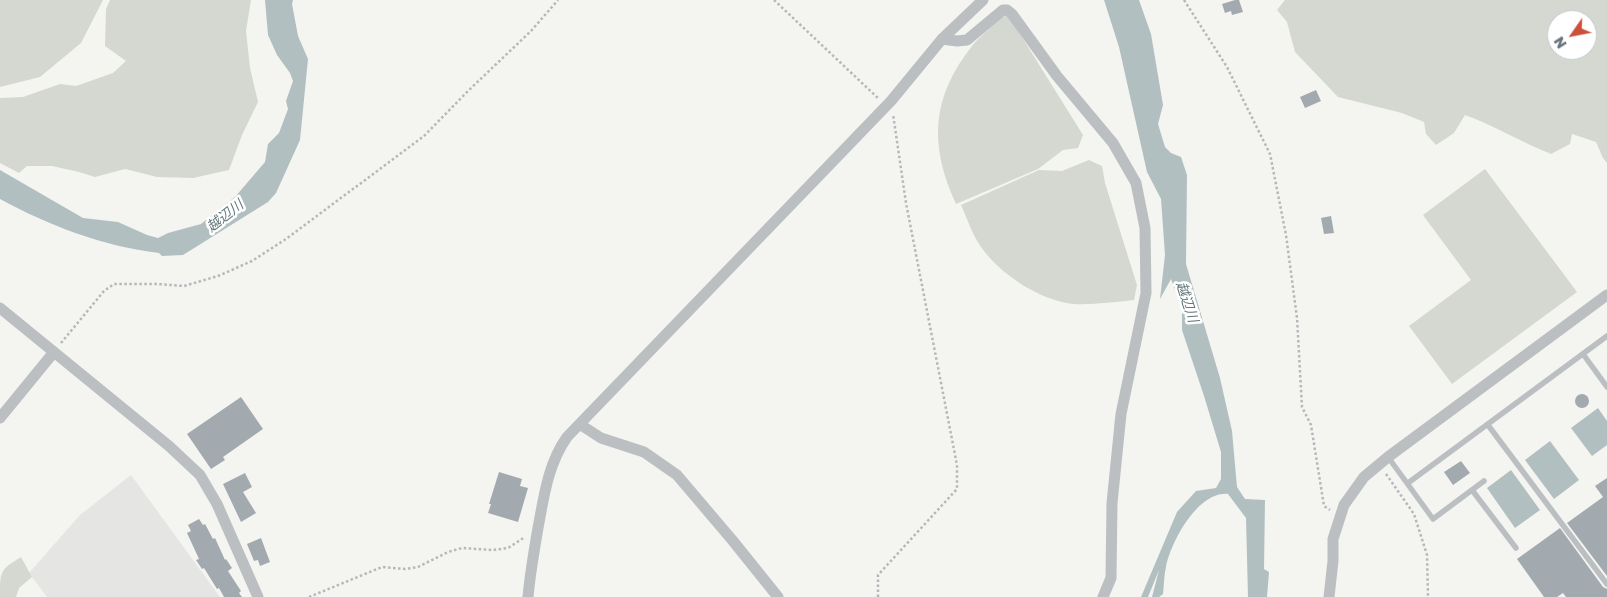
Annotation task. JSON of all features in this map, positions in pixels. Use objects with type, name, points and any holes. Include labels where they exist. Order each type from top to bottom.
[{"type":"street","points":[[528,597],[545,489],[557,451],[567,437],[888,103],[942,39],[983,0]]},
{"type":"street","points":[[942,39],[967,40],[1002,10],[1007,10],[1012,14],[1057,76],[1112,143],[1136,183],[1145,228],[1146,293],[1121,414],[1112,503],[1111,578],[1103,597]]},
{"type":"street","points":[[1329,597],[1334,539],[1340,516],[1344,505],[1364,477],[1607,295]]},
{"type":"street","points":[[0,308],[169,446],[200,475],[217,504],[258,597]]},
{"type":"street","points":[[0,418],[54,352]]},
{"type":"street","points":[[581,424],[602,438],[644,452],[677,474],[778,597]]},
{"type":"lane","points":[[1408,483],[1607,336]]},
{"type":"lane","points":[[1583,354],[1607,387]]},
{"type":"lane","points":[[1488,425],[1607,584]]},
{"type":"lane","points":[[1384,461],[1408,483],[1433,519],[1484,481]]},
{"type":"lane","points":[[1472,490],[1516,548]]},
{"type":"path","points":[[54,352],[104,291],[114,284],[184,286],[218,276],[252,261],[286,239],[424,136],[531,31],[558,0]]},
{"type":"path","points":[[774,0],[888,103],[958,465],[957,489],[878,575],[878,597]]},
{"type":"path","points":[[1184,0],[1227,67],[1270,154],[1286,235],[1295,308],[1302,407],[1311,425],[1324,506],[1340,516]]},
{"type":"path","points":[[1384,461],[1414,514],[1427,555],[1428,597]]},
{"type":"path","points":[[309,597],[382,567],[405,569],[418,567],[448,552],[462,548],[493,550],[508,548],[538,528]]},
{"type":"shaded area","points":[[0,0],[103,0],[81,43],[40,77],[0,87]]},
{"type":"shaded area","points":[[110,0],[251,0],[246,31],[250,68],[258,102],[242,135],[229,170],[193,178],[157,177],[125,169],[95,177],[52,166],[27,166],[19,173],[0,163],[0,98],[23,97],[60,84],[76,86],[113,73],[126,61],[105,46],[106,9]]},
{"type":"shaded area","points":[[1285,0],[1607,0],[1607,163],[1596,142],[1572,134],[1570,144],[1551,154],[1465,115],[1454,133],[1436,145],[1426,134],[1424,122],[1402,113],[1338,97],[1295,52],[1287,22],[1277,10]]},
{"type":"shaded area","points":[[1005,16],[1010,18],[1083,135],[1078,148],[1063,150],[1038,169],[956,204],[941,162],[938,142],[942,103],[948,84],[958,65],[982,35]]},
{"type":"shaded area","points":[[1089,160],[1102,166],[1105,183],[1137,285],[1134,300],[1096,304],[1073,304],[1047,297],[1021,284],[999,267],[981,247],[961,205],[1039,170],[1062,171]]},
{"type":"shaded area","points":[[1485,169],[1577,292],[1452,384],[1409,326],[1471,280],[1423,215]]},
{"type":"shaded area","points":[[131,475],[220,597],[47,597],[29,573],[80,515]]},
{"type":"shaded area","points":[[21,557],[32,577],[19,588],[16,597],[0,597],[0,582],[3,572],[9,565]]},
{"type":"water","name":"越辺川","points":[[265,0],[293,0],[292,4],[298,36],[308,59],[300,140],[276,193],[268,202],[183,255],[162,256],[159,253],[138,250],[77,234],[38,218],[0,199],[0,170],[83,218],[118,222],[158,238],[168,233],[201,224],[235,197],[265,162],[268,144],[279,133],[288,109],[286,101],[293,81],[290,73],[277,55],[268,35]]},
{"type":"water","name":"越辺川","points":[[1104,0],[1139,0],[1151,34],[1163,105],[1158,124],[1165,147],[1171,153],[1181,157],[1187,175],[1186,264],[1220,378],[1232,431],[1237,487],[1245,499],[1265,500],[1264,569],[1269,572],[1267,597],[1248,597],[1246,518],[1228,494],[1217,495],[1206,501],[1197,509],[1180,532],[1169,557],[1163,594],[1159,597],[1152,597],[1159,570],[1148,597],[1141,597],[1177,512],[1196,491],[1216,488],[1221,479],[1221,452],[1182,330],[1182,309],[1171,279],[1160,299],[1165,255],[1161,199],[1147,172],[1119,47]]},
{"type":"water","points":[[1598,408],[1607,421],[1607,445],[1592,456],[1571,428]]},
{"type":"water","points":[[1550,441],[1579,480],[1554,499],[1525,460]]},
{"type":"water","points":[[1511,470],[1540,510],[1515,528],[1487,488]]},
{"type":"building","points":[[1239,0],[1243,12],[1232,15],[1231,11],[1225,13],[1222,4]]},
{"type":"building","points":[[1316,90],[1321,101],[1305,108],[1300,97]]},
{"type":"building","points":[[1331,216],[1334,233],[1324,234],[1321,218]]},
{"type":"building","points":[[1579,394],[1585,394],[1589,401],[1585,408],[1579,408],[1575,404],[1575,398]]},
{"type":"building","points":[[241,397],[263,429],[223,457],[225,460],[211,469],[187,434]]},
{"type":"building","points":[[1461,461],[1470,473],[1453,485],[1444,472]]},
{"type":"building","points":[[499,472],[522,479],[520,486],[528,488],[518,522],[488,513]]},
{"type":"building","points":[[245,473],[252,487],[243,492],[256,513],[241,522],[223,484]]},
{"type":"building","points":[[1607,478],[1607,576],[1567,523],[1603,497],[1595,486]]},
{"type":"building","points":[[199,519],[203,525],[205,524],[213,539],[215,538],[225,560],[232,568],[228,571],[241,591],[239,593],[242,597],[224,597],[204,568],[202,569],[196,560],[199,559],[187,533],[191,531],[188,525]]},
{"type":"building","points":[[1560,528],[1603,587],[1607,589],[1607,597],[1566,597],[1563,593],[1557,597],[1544,597],[1517,559]]},
{"type":"building","points":[[261,538],[270,562],[260,566],[258,560],[254,561],[247,544]]}]
